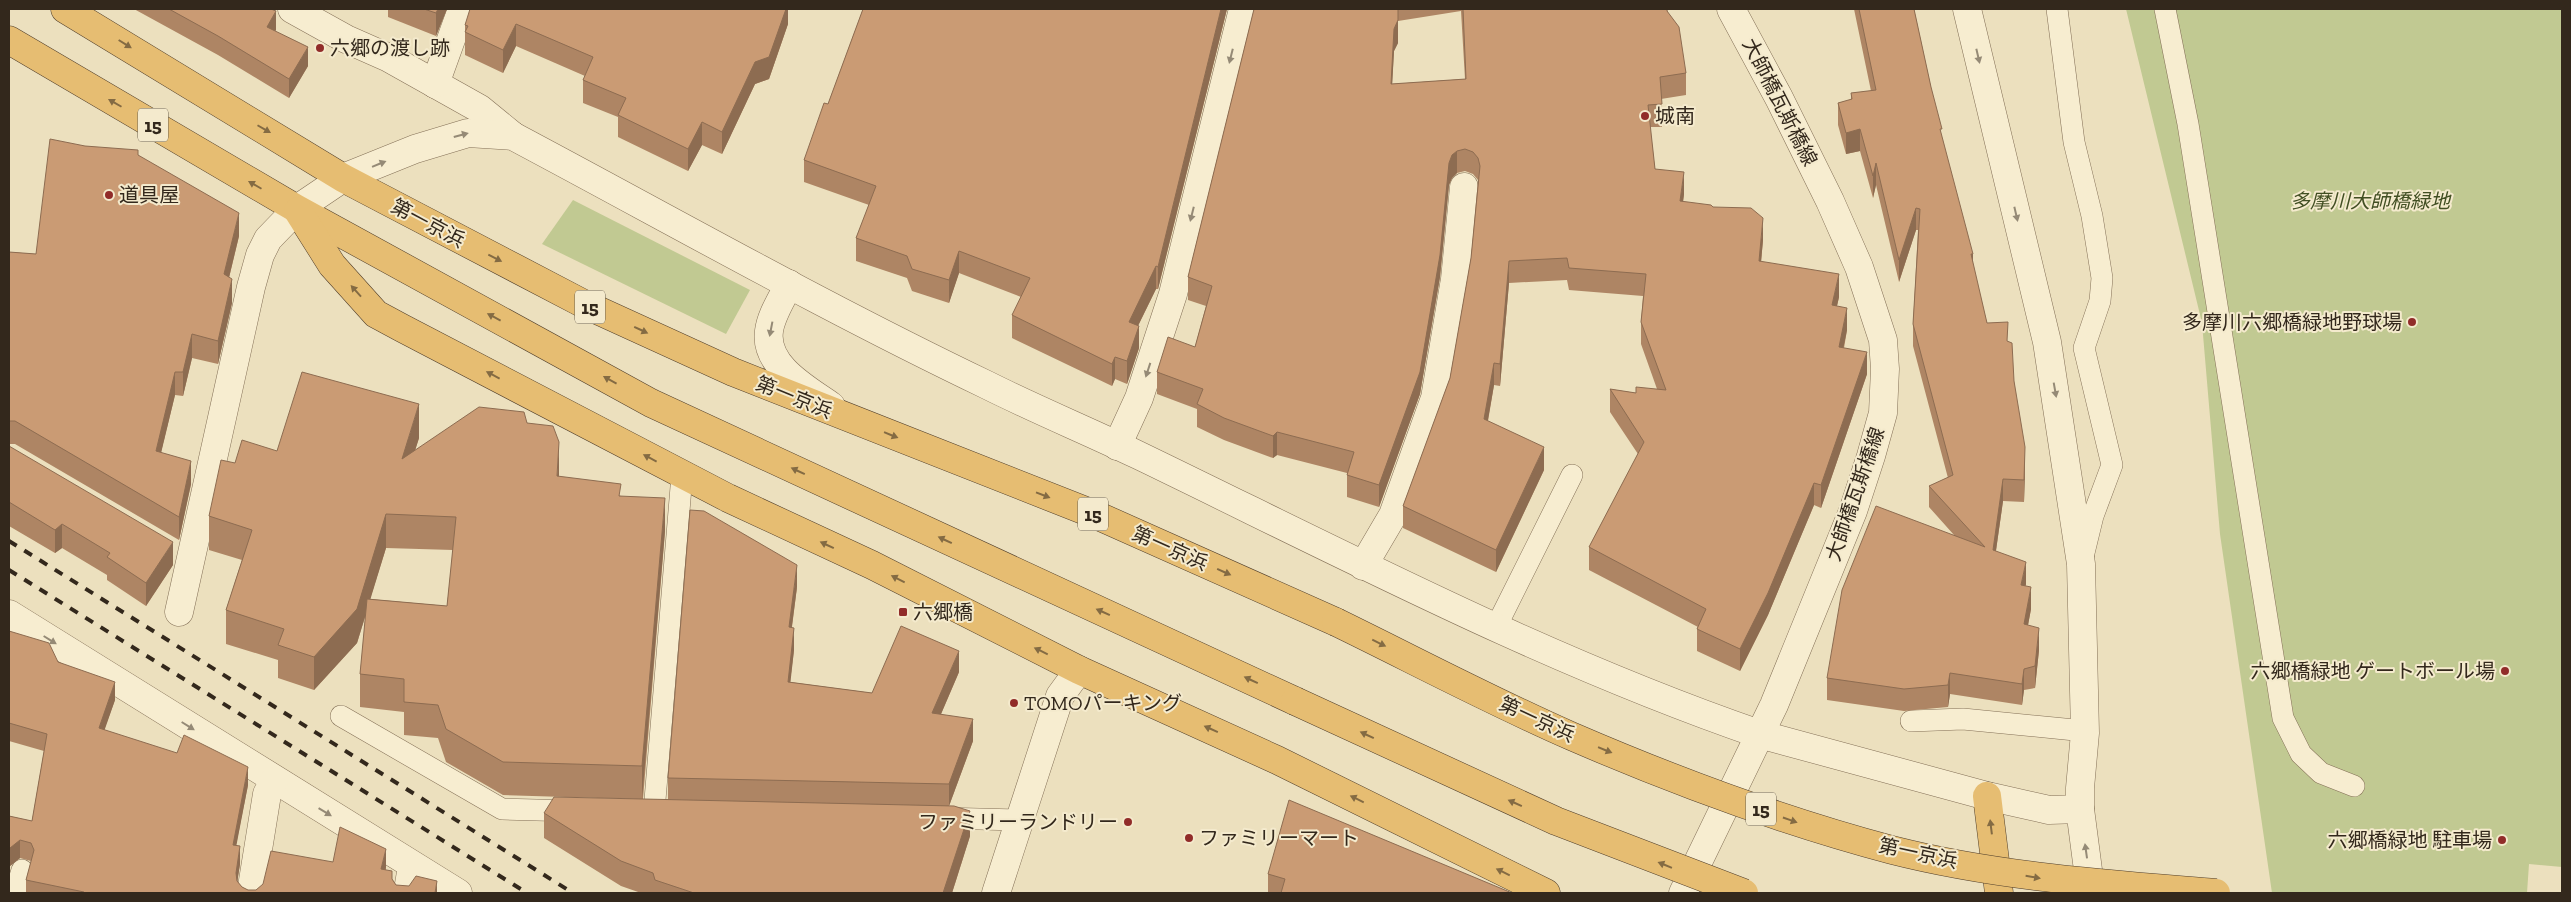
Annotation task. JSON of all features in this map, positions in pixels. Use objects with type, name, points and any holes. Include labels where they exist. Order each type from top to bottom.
[{"type":"highway","name":"第一京浜","points":[[65,9],[343,178],[584,304],[733,372],[1096,515],[1336,622],[1571,736],[1700,788],[1800,823],[1894,850],[2041,878],[2216,893]]},
{"type":"highway","name":"15","points":[[9,40],[297,209],[651,403],[1556,821],[1744,893]]},
{"type":"highway","points":[[297,209],[332,265],[376,314],[682,475],[872,565],[1079,670],[1277,760],[1546,893]]},
{"type":"highway","points":[[1987,796],[1999,893]]},
{"type":"street","points":[[292,9],[480,109],[513,136],[790,284],[985,385],[1117,446],[1495,629],[1707,716],[1759,734],[1987,796],[2049,810],[2080,809]]},
{"type":"street","points":[[435,84],[462,9]]},
{"type":"street","points":[[1117,446],[1139,398],[1173,294],[1243,9]]},
{"type":"street","name":"大師橋瓦斯橋線","points":[[1683,893],[1774,704],[1853,511],[1872,456],[1883,413],[1885,369],[1883,340],[1859,267],[1830,201],[1788,115],[1731,9]]},
{"type":"street","points":[[1967,9],[2047,342],[2081,564],[2085,730],[2080,809],[2092,893]]},
{"type":"street","points":[[179,612],[184,557],[251,287],[260,255],[268,239],[297,209],[343,178],[415,149],[468,132],[513,136]]},
{"type":"street","points":[[1362,566],[1393,515],[1436,398],[1455,279],[1464,187]]},
{"type":"street","points":[[790,284],[769,331],[770,345],[779,364],[794,380],[846,417]]},
{"type":"street","points":[[9,614],[274,781],[458,893]]},
{"type":"street","points":[[996,893],[1060,696],[1079,670]]},
{"type":"street","points":[[251,893],[267,794],[274,781]]},
{"type":"lane","points":[[2057,9],[2074,142],[2092,216],[2102,278],[2100,301],[2084,348],[2112,465],[2092,516],[2081,564]]},
{"type":"lane","points":[[2165,9],[2188,124],[2283,718],[2301,754],[2321,773],[2354,786]]},
{"type":"lane","points":[[654,812],[682,475]]},
{"type":"lane","points":[[1495,629],[1572,475]]},
{"type":"lane","points":[[341,716],[502,809],[597,811]]},
{"type":"lane","points":[[1911,721],[1963,719],[2085,730]]},
{"type":"lane","points":[[921,818],[1020,820]]},
{"type":"lane","points":[[404,893],[409,864]]},
{"type":"lane","points":[[15,893],[22,870]]},
{"type":"green space","name":"多摩川大師橋緑地","points":[[2126,9],[2562,9],[2562,867],[2529,864],[2527,893],[2272,893],[2220,534],[2202,323]]},
{"type":"green space","points":[[573,200],[750,290],[726,334],[542,244]]},
{"type":"building","points":[[169,9],[271,9],[276,11],[267,27],[308,47],[289,79]]},
{"type":"building","points":[[424,9],[438,9],[436,13]]},
{"type":"building","points":[[470,9],[786,9],[769,57],[755,62],[722,132],[702,122],[688,149],[618,115],[626,98],[583,80],[593,57],[516,24],[503,50],[465,32],[468,26],[465,25]]},
{"type":"building","points":[[863,9],[1221,9],[1158,267],[1156,266],[1129,322],[1139,326],[1127,361],[1115,357],[1112,364],[1012,315],[1030,278],[959,251],[949,280],[912,269],[907,256],[856,238],[876,186],[804,160],[824,103],[828,104]]},
{"type":"building","points":[[1254,9],[1398,9],[1398,20],[1394,29],[1391,84],[1466,79],[1463,9],[1667,9],[1679,27],[1686,73],[1660,77],[1662,104],[1648,105],[1655,169],[1684,172],[1680,201],[1711,205],[1713,207],[1751,208],[1763,218],[1759,261],[1839,274],[1832,305],[1847,308],[1839,347],[1867,352],[1821,485],[1814,483],[1768,593],[1740,649],[1697,629],[1706,609],[1589,547],[1644,442],[1610,389],[1636,393],[1636,387],[1666,390],[1641,322],[1646,274],[1569,268],[1567,258],[1509,261],[1500,364],[1494,363],[1484,419],[1544,447],[1496,550],[1403,506],[1450,378],[1471,258],[1480,166],[1478,158],[1473,152],[1465,149],[1457,151],[1452,155],[1449,163],[1440,255],[1420,372],[1379,485],[1347,475],[1354,452],[1277,432],[1273,436],[1224,418],[1197,404],[1203,389],[1157,372],[1168,337],[1195,347],[1212,286],[1188,277]]},
{"type":"building","points":[[1859,9],[1914,9],[1942,129],[1940,129],[1973,254],[1971,254],[1987,323],[2008,322],[2007,341],[2012,343],[2014,381],[2025,447],[2024,480],[2003,479],[1993,550],[2026,562],[2021,585],[2031,587],[2024,624],[2039,628],[2035,666],[2024,669],[2022,684],[1950,673],[1948,685],[1904,689],[1827,678],[1842,590],[1876,506],[1985,547],[1929,486],[1953,475],[1913,324],[1920,209],[1916,208],[1899,260],[1876,163],[1873,176],[1860,129],[1846,133],[1838,103],[1852,99],[1851,93],[1876,90]]},
{"type":"building","points":[[50,139],[85,146],[138,150],[138,155],[239,213],[224,274],[232,279],[218,341],[192,334],[183,372],[175,372],[156,451],[191,461],[179,517],[15,421],[9,421],[9,252],[36,254]]},
{"type":"building","points":[[302,372],[419,404],[402,459],[479,407],[524,412],[527,423],[553,426],[559,442],[557,476],[621,484],[619,496],[665,498],[642,766],[503,762],[446,729],[438,705],[404,702],[404,679],[360,674],[367,599],[447,606],[456,517],[386,514],[357,609],[314,657],[278,645],[284,629],[226,610],[252,530],[209,516],[221,460],[235,463],[242,440],[277,451]]},
{"type":"building","points":[[9,446],[173,542],[146,583],[107,557],[110,553],[62,524],[55,530],[9,502]]},
{"type":"building","points":[[690,510],[704,511],[797,565],[789,627],[794,628],[788,682],[872,693],[901,626],[959,651],[932,713],[973,719],[949,784],[668,778]]},
{"type":"building","points":[[9,631],[49,643],[58,662],[115,682],[99,728],[177,753],[184,735],[248,767],[233,845],[240,846],[236,873],[237,881],[242,887],[248,890],[256,890],[263,884],[271,851],[333,862],[340,827],[386,849],[381,869],[392,871],[392,879],[396,885],[409,886],[416,876],[437,881],[435,893],[84,893],[26,880],[34,850],[31,843],[20,840],[10,848],[9,853],[9,816],[32,821],[47,734],[9,723]]},
{"type":"building","points":[[554,797],[954,806],[970,811],[943,893],[694,893],[655,880],[653,873],[621,861],[544,813]]},
{"type":"building","points":[[1289,800],[1512,893],[1281,893],[1285,879],[1268,874]]},
{"type":"railway","points":[[9,541],[573,893]]},
{"type":"railway","points":[[9,570],[527,893]]},
{"type":"place","name":"六郷の渡し跡","points":[[320,48]]},
{"type":"place","name":"城南","points":[[1645,116]]},
{"type":"place","name":"道具屋","points":[[109,195]]},
{"type":"place","name":"多摩川六郷橋緑地野球場","points":[[2412,322]]},
{"type":"place","name":"六郷橋","points":[[903,612]]},
{"type":"place","name":"六郷橋緑地 ゲートボール場","points":[[2505,671]]},
{"type":"place","name":"TOMOパーキング","points":[[1014,703]]},
{"type":"place","name":"ファミリーランドリー","points":[[1128,822]]},
{"type":"place","name":"ファミリーマート","points":[[1189,838]]},
{"type":"place","name":"六郷橋緑地 駐車場","points":[[2502,840]]}]
